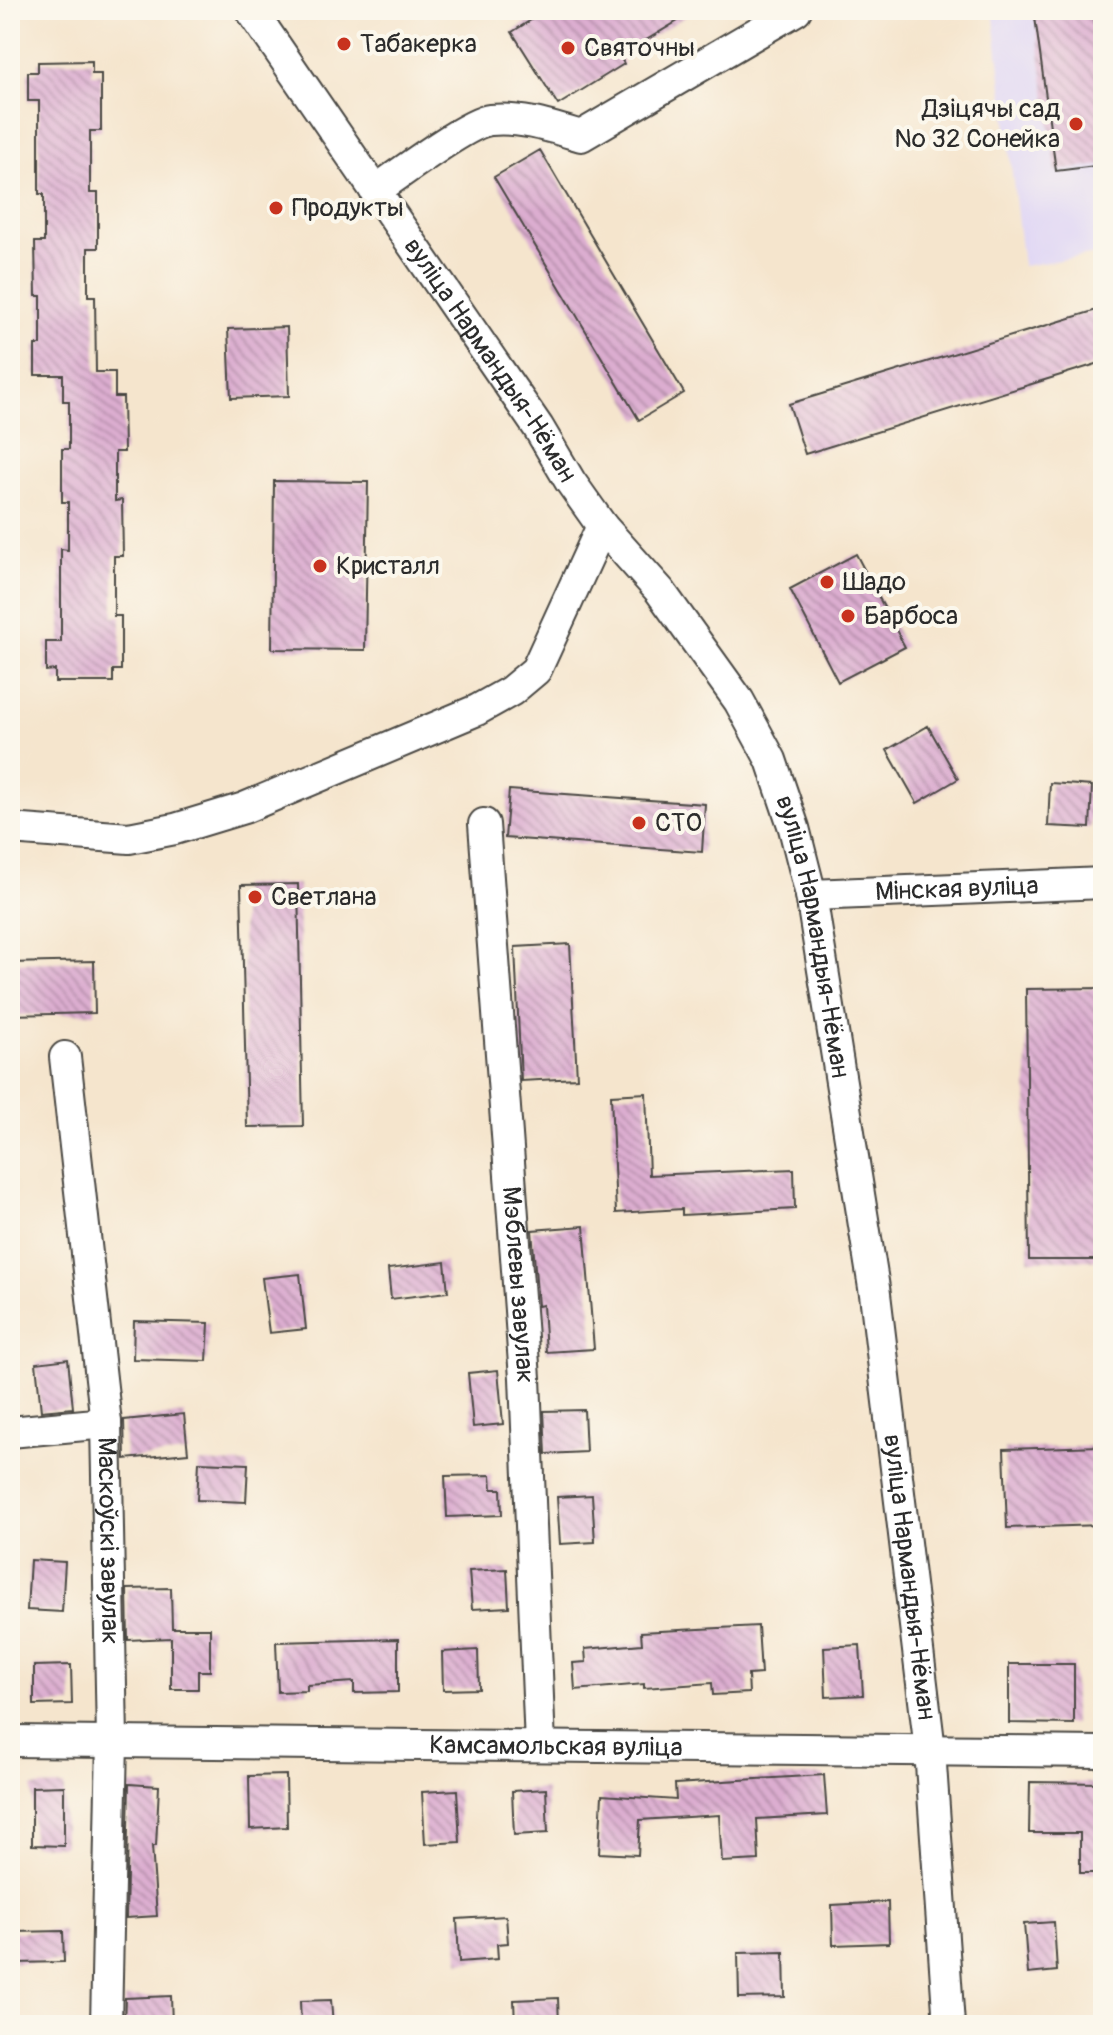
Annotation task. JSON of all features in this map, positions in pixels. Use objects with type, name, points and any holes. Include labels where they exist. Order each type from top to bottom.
[{"type":"street","name":"вуліца Нармандыя-Нёман","points":[[251,10],[538,427],[570,481],[602,526],[660,591],[739,701],[771,760],[794,828],[811,895],[875,1294],[930,1750],[949,2025]]},
{"type":"street","points":[[375,191],[426,155],[487,120],[530,121],[581,136],[796,10]]},
{"type":"street","points":[[10,829],[129,838],[175,829],[244,808],[477,710],[511,691],[536,670],[602,526]]},
{"type":"street","name":"Мэблевы завулак","points":[[484,824],[525,1378],[540,1746]]},
{"type":"street","name":"Мінская вуліца","points":[[811,895],[1103,883]]},
{"type":"street","name":"Маскоўскі завулак","points":[[65,1057],[106,1423],[112,1740],[106,2025]]},
{"type":"street","points":[[10,1432],[106,1423]]},
{"type":"street","name":"Камсамольская вуліца","points":[[10,1741],[1103,1752]]},
{"type":"shaded area","points":[[993,10],[1103,10],[1103,253],[1023,266]]},
{"type":"building","name":"Святочны","points":[[547,10],[696,10],[620,56],[624,64],[558,105],[512,32]]},
{"type":"building","name":"Дзіцячы сад № 32 Сонейка","points":[[1034,10],[1093,10],[1103,84],[1103,165],[1056,171]]},
{"type":"building","points":[[92,61],[92,74],[101,74],[101,131],[90,131],[90,193],[98,193],[98,248],[88,248],[88,296],[95,296],[96,372],[115,372],[115,397],[123,397],[124,452],[115,452],[115,501],[122,500],[123,556],[114,556],[114,616],[121,616],[121,670],[113,670],[113,682],[55,682],[55,670],[46,671],[46,642],[61,642],[61,549],[68,550],[68,502],[62,502],[62,449],[69,449],[69,401],[63,401],[63,375],[35,375],[35,345],[41,345],[41,296],[36,296],[35,242],[44,242],[44,194],[39,194],[39,101],[28,101],[28,72],[38,72],[38,62]]},
{"type":"building","points":[[540,150],[684,393],[639,420],[494,177]]},
{"type":"building","points":[[1103,308],[1103,362],[805,454],[789,404]]},
{"type":"building","points":[[287,327],[289,396],[231,398],[228,329]]},
{"type":"building","name":"Кристалл","points":[[274,481],[368,482],[365,650],[272,649]]},
{"type":"building","points":[[856,554],[905,647],[838,682],[790,589]]},
{"type":"building","points":[[928,726],[958,779],[917,803],[887,750]]},
{"type":"building","points":[[1050,783],[1092,786],[1090,828],[1048,826]]},
{"type":"building","points":[[509,790],[705,804],[702,852],[505,838]]},
{"type":"building","points":[[298,884],[303,1126],[247,1127],[241,885]]},
{"type":"building","points":[[570,944],[577,1078],[521,1081],[515,947]]},
{"type":"building","points":[[94,961],[95,1013],[10,1015],[10,963]]},
{"type":"building","points":[[1103,988],[1103,1260],[1029,1260],[1026,989]]},
{"type":"building","points":[[646,1093],[649,1175],[794,1169],[795,1209],[682,1215],[682,1209],[616,1213],[611,1095]]},
{"type":"building","points":[[584,1226],[594,1349],[546,1352],[543,1305],[538,1306],[532,1230]]},
{"type":"building","points":[[445,1262],[448,1292],[391,1299],[388,1269]]},
{"type":"building","points":[[300,1274],[306,1329],[269,1333],[262,1278]]},
{"type":"building","points":[[134,1321],[209,1323],[207,1361],[133,1359]]},
{"type":"building","points":[[68,1359],[73,1408],[41,1411],[36,1363]]},
{"type":"building","points":[[498,1370],[503,1424],[473,1427],[468,1373]]},
{"type":"building","points":[[584,1410],[586,1452],[546,1454],[544,1411]]},
{"type":"building","points":[[184,1414],[188,1453],[125,1459],[124,1420]]},
{"type":"building","points":[[1100,1446],[1102,1525],[1007,1528],[1004,1449]]},
{"type":"building","points":[[199,1462],[248,1464],[246,1502],[197,1500]]},
{"type":"building","points":[[491,1475],[492,1489],[501,1489],[502,1515],[447,1517],[445,1476]]},
{"type":"building","points":[[592,1495],[595,1542],[560,1544],[557,1497]]},
{"type":"building","points":[[30,1560],[65,1562],[62,1612],[27,1610]]},
{"type":"building","points":[[507,1569],[509,1607],[472,1609],[469,1571]]},
{"type":"building","points":[[171,1588],[172,1628],[210,1628],[210,1671],[198,1671],[198,1689],[171,1689],[171,1638],[128,1640],[127,1589]]},
{"type":"building","points":[[758,1626],[761,1674],[748,1675],[749,1693],[713,1695],[712,1683],[644,1688],[644,1684],[575,1690],[573,1663],[586,1662],[585,1649],[642,1644],[641,1632]]},
{"type":"building","points":[[398,1639],[398,1692],[354,1693],[354,1682],[307,1685],[307,1691],[278,1692],[276,1642]]},
{"type":"building","points":[[860,1645],[863,1695],[826,1697],[824,1647]]},
{"type":"building","points":[[478,1650],[479,1689],[443,1690],[442,1652]]},
{"type":"building","points":[[1009,1664],[1074,1664],[1074,1724],[1009,1723]]},
{"type":"building","points":[[71,1665],[72,1704],[34,1705],[34,1666]]},
{"type":"building","points":[[286,1775],[287,1827],[250,1829],[249,1776]]},
{"type":"building","points":[[824,1775],[827,1815],[757,1819],[759,1860],[722,1862],[719,1815],[640,1820],[638,1855],[599,1853],[602,1795],[676,1800],[675,1784]]},
{"type":"building","points":[[1030,1782],[1103,1783],[1103,1873],[1080,1873],[1080,1833],[1029,1833]]},
{"type":"building","points":[[129,1784],[159,1786],[156,1846],[152,1846],[157,1916],[126,1918]]},
{"type":"building","points":[[64,1786],[64,1846],[32,1845],[32,1787]]},
{"type":"building","points":[[546,1789],[548,1833],[514,1835],[512,1791]]},
{"type":"building","points":[[457,1790],[460,1842],[425,1844],[422,1792]]},
{"type":"building","points":[[888,1902],[889,1943],[833,1945],[832,1905]]},
{"type":"building","points":[[506,1916],[508,1943],[497,1944],[498,1959],[459,1962],[457,1919]]},
{"type":"building","points":[[1054,1922],[1057,1971],[1028,1974],[1024,1924]]},
{"type":"building","points":[[63,1931],[64,1962],[14,1963],[13,1932]]},
{"type":"building","points":[[784,1952],[785,1997],[739,1998],[738,1953]]},
{"type":"building","points":[[171,1996],[172,2025],[124,2025],[125,1998]]},
{"type":"building","points":[[558,1998],[559,2025],[515,2025],[514,2000]]},
{"type":"building","points":[[331,2000],[333,2025],[301,2025],[300,2001]]},
{"type":"place","name":"Табакерка","points":[[344,44]]},
{"type":"place","name":"Святочны","points":[[568,48]]},
{"type":"place","name":"Дзіцячы сад № 32 Сонейка","points":[[1076,124]]},
{"type":"place","name":"Продукты","points":[[276,208]]},
{"type":"place","name":"Кристалл","points":[[320,566]]},
{"type":"place","name":"Шадо","points":[[827,582]]},
{"type":"place","name":"Барбоса","points":[[848,616]]},
{"type":"place","name":"СТО","points":[[639,823]]},
{"type":"place","name":"Светлана","points":[[255,897]]}]
